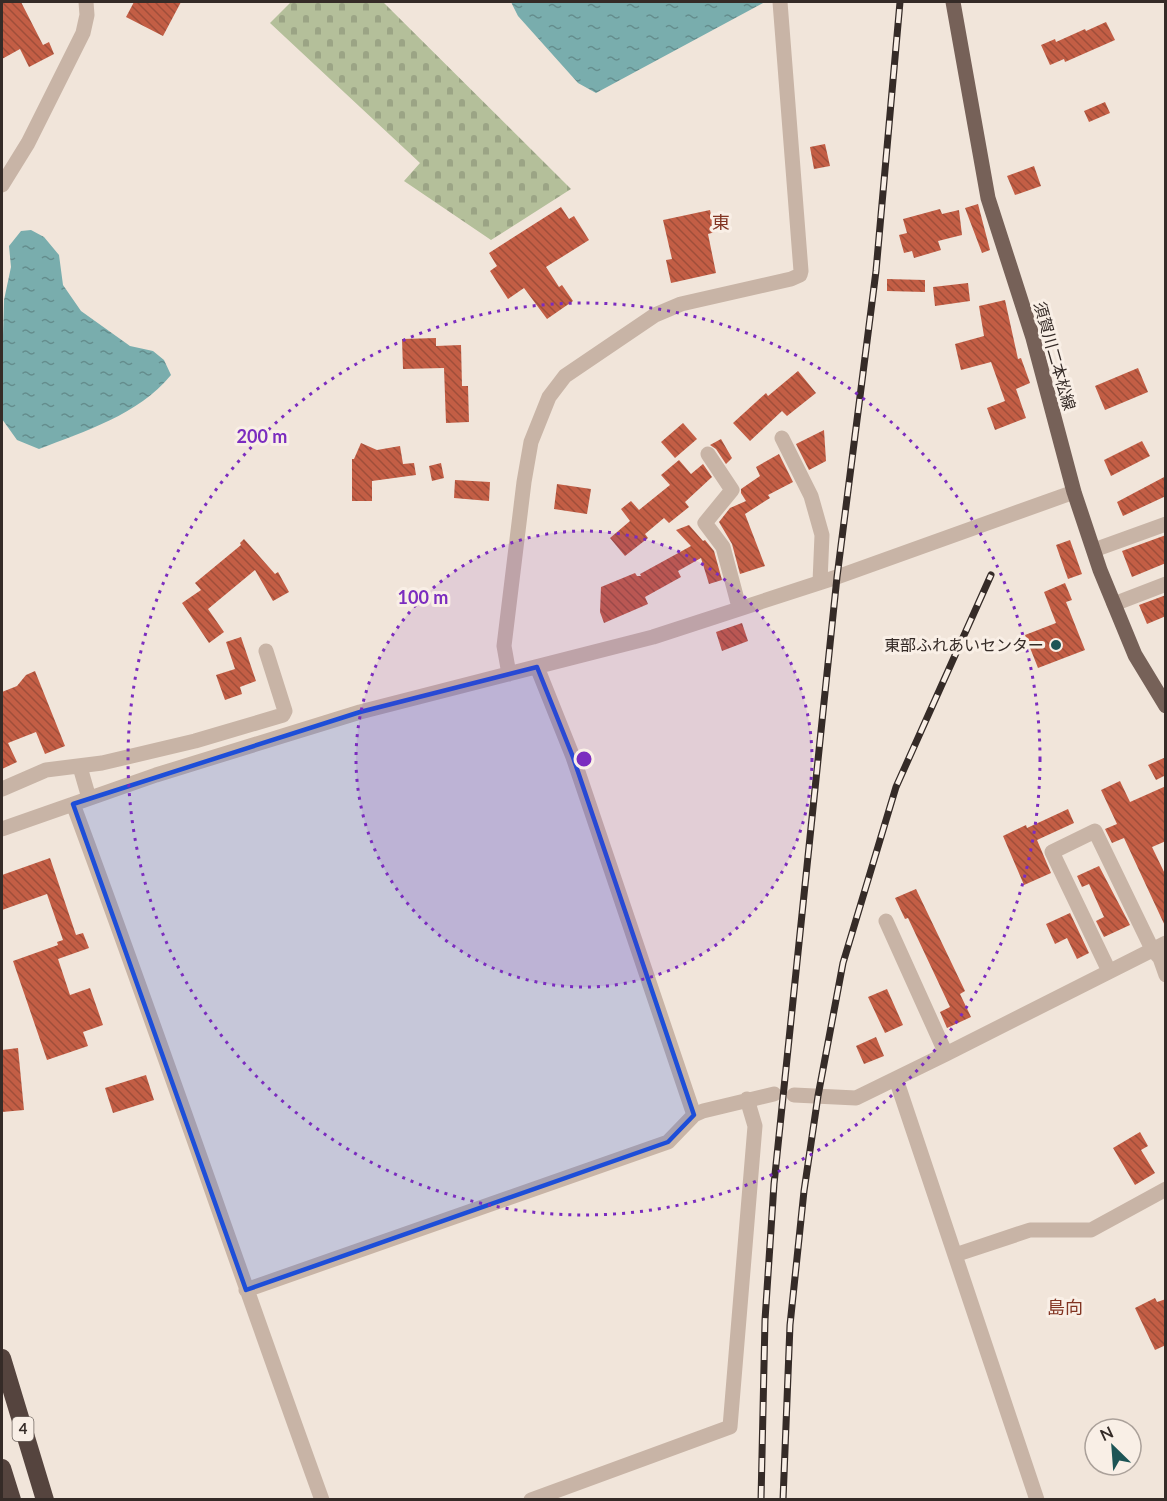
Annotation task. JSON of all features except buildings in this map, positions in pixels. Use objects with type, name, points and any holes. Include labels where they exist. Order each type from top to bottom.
[{"type":"highway","name":"4","points":[[2,1358],[45,1500]]},
{"type":"main road","name":"須賀川二本松線","points":[[953,2],[988,198],[1033,338],[1074,492],[1135,655],[1166,706]]},
{"type":"street","points":[[2,185],[28,143],[62,79],[83,33],[87,8],[101,2]]},
{"type":"street","points":[[509,674],[504,646],[524,482],[531,442],[549,396],[565,376],[655,315],[681,304],[791,279],[800,274],[780,2]]},
{"type":"street","points":[[782,438],[812,496],[822,535],[820,582]]},
{"type":"street","points":[[708,454],[732,490],[705,523],[723,547],[739,607]]},
{"type":"street","points":[[2,829],[89,798],[360,712],[653,637],[820,582],[1074,492]]},
{"type":"street","points":[[1094,550],[1166,524]]},
{"type":"street","points":[[1114,604],[1166,584]]},
{"type":"street","points":[[2,789],[46,770],[102,763],[195,741],[283,715],[285,711],[267,651]]},
{"type":"street","points":[[537,667],[577,768],[694,1115]]},
{"type":"street","points":[[80,766],[89,798]]},
{"type":"street","points":[[73,804],[136,972],[246,1290],[322,1500]]},
{"type":"street","points":[[1109,971],[1052,852],[1095,831],[1159,946],[1160,958],[1166,975]]},
{"type":"street","points":[[886,921],[946,1054]]},
{"type":"street","points":[[794,1095],[856,1098],[1159,946]]},
{"type":"street","points":[[896,1079],[1037,1500]]},
{"type":"street","points":[[246,1290],[668,1142],[694,1115],[704,1111],[774,1094]]},
{"type":"street","points":[[531,1500],[730,1427],[755,1126],[747,1099]]},
{"type":"street","points":[[956,1255],[1030,1230],[1091,1230],[1166,1189]]},
{"type":"highlighted area","points":[[537,667],[573,757],[694,1115],[668,1142],[246,1290],[73,804],[360,712]]},
{"type":"green space","points":[[291,2],[383,2],[571,189],[491,240],[404,181],[420,163],[270,23]]},
{"type":"water","points":[[511,2],[765,2],[596,93],[578,83],[518,16]]},
{"type":"water","points":[[31,230],[44,237],[59,255],[63,285],[81,311],[130,346],[153,351],[164,360],[171,375],[158,389],[127,411],[39,449],[17,440],[2,419],[2,337],[4,300],[11,267],[9,246],[21,231]]},
{"type":"railway","points":[[761,1500],[765,1320],[774,1184],[837,577],[876,271],[900,2]]},
{"type":"railway","points":[[783,1500],[790,1325],[804,1191],[818,1096],[843,963],[896,787],[991,575]]},
{"type":"place","name":"東部ふれあいセンター","points":[[1056,645]]},
{"type":"district","name":"東","points":[[721,223]]},
{"type":"district","name":"島向","points":[[1065,1308]]}]
